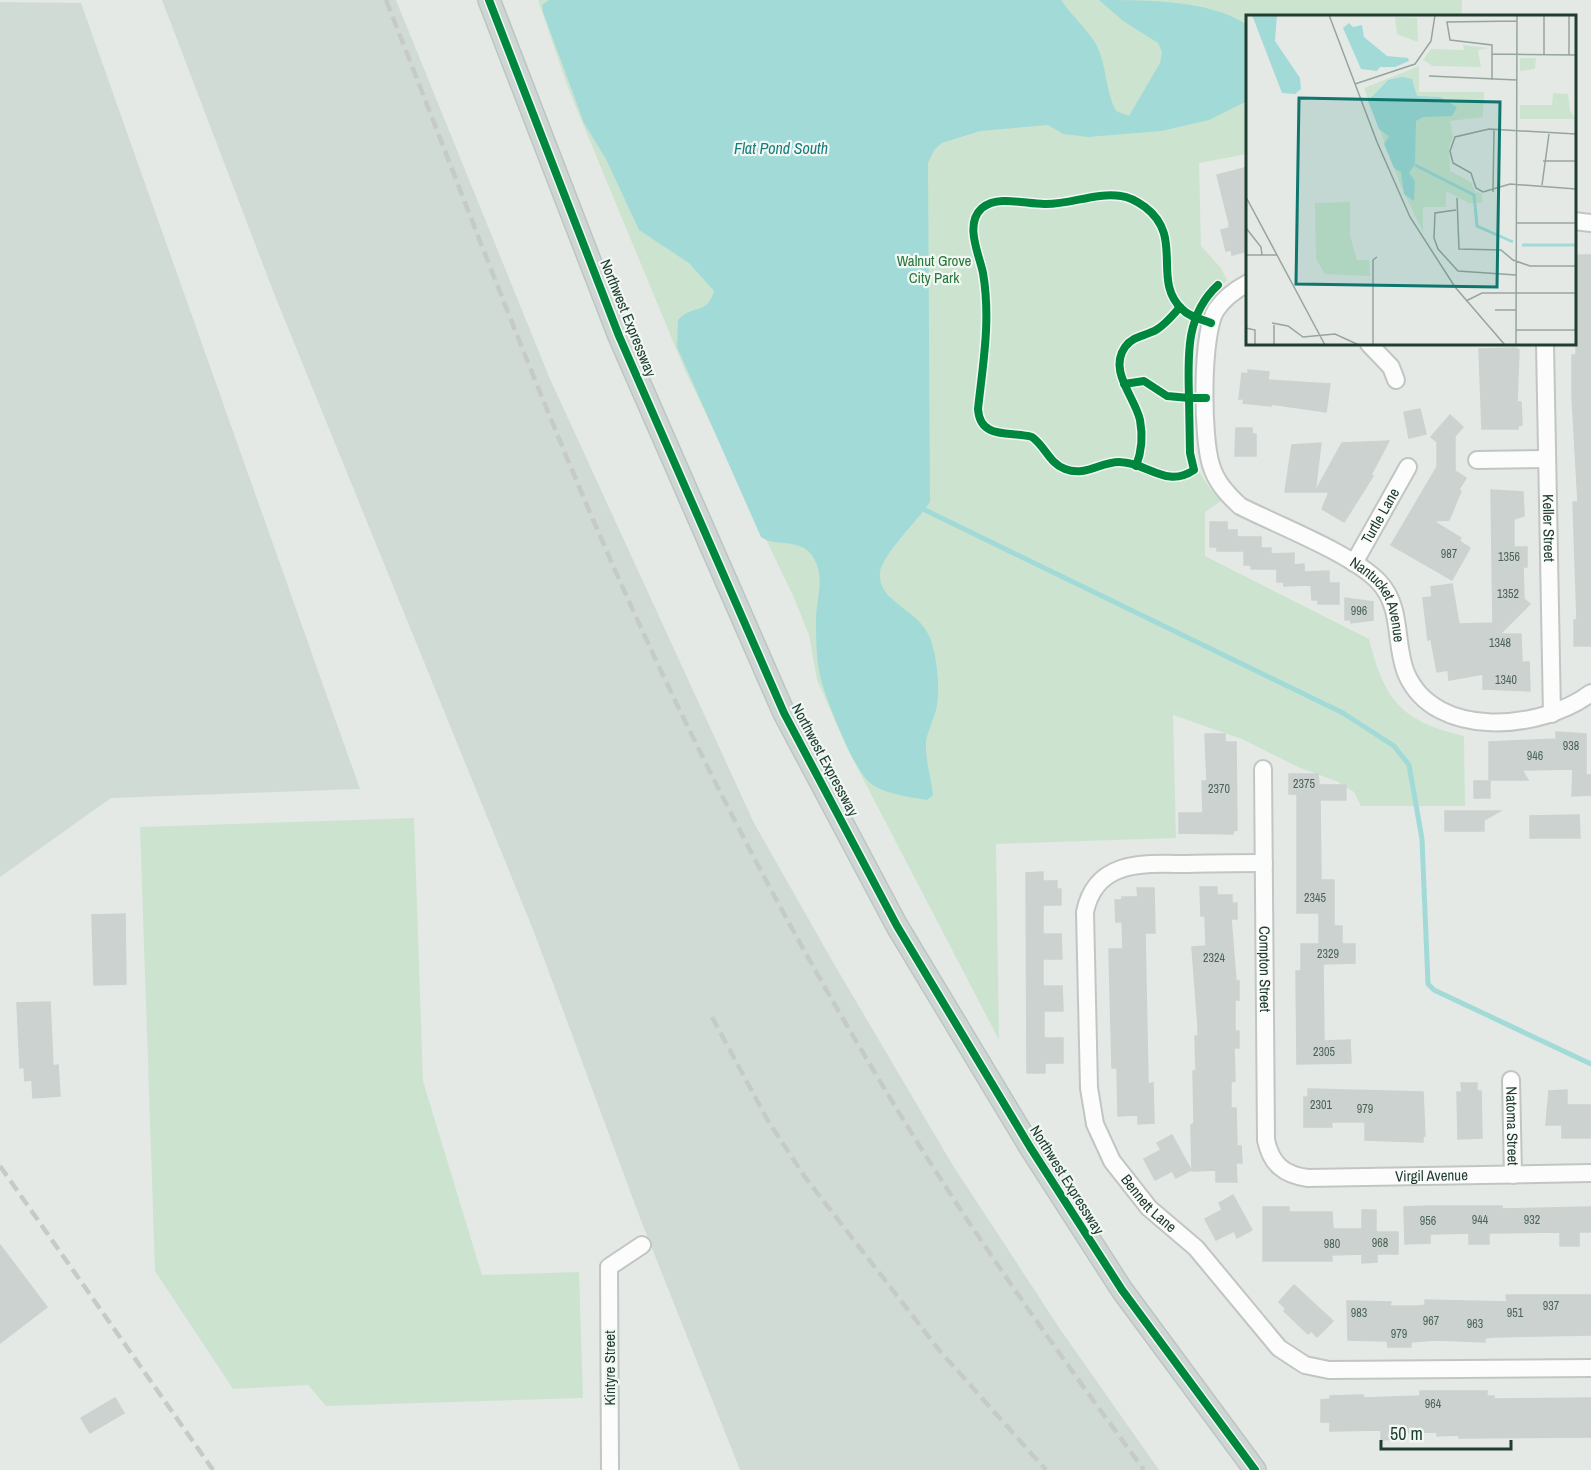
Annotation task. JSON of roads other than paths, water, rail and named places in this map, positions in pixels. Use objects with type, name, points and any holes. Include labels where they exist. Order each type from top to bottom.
[{"type":"main road","name":"Northwest Expressway","points":[[489,0],[619,336],[784,713],[897,926],[1030,1147],[1122,1290],[1255,1470]]},
{"type":"street","points":[[1576,220],[1591,223]]},
{"type":"street","name":"Nantucket Avenue","points":[[1246,284],[1226,298],[1210,324],[1205,355],[1211,465],[1228,495],[1240,506],[1369,572],[1390,598],[1395,611],[1407,674],[1427,700],[1446,712],[1486,723],[1530,720],[1571,706],[1591,693]]},
{"type":"street","points":[[1370,345],[1391,367],[1396,380]]},
{"type":"street","name":"Keller Street","points":[[1545,345],[1552,714]]},
{"type":"street","points":[[1477,460],[1547,459]]},
{"type":"street","name":"Turtle Lane","points":[[1354,564],[1408,467]]},
{"type":"street","name":"Compton Street","points":[[1263,769],[1266,1140],[1269,1154],[1277,1165]]},
{"type":"street","name":"Bennett Lane","points":[[1264,862],[1127,866],[1099,882],[1088,899],[1085,923],[1089,1088],[1095,1124],[1112,1161],[1149,1208],[1196,1248],[1279,1348],[1305,1365],[1329,1370],[1591,1368]]},
{"type":"street","name":"Natoma Street","points":[[1511,1080],[1513,1175]]},
{"type":"street","name":"Virgil Avenue","points":[[1277,1165],[1294,1176],[1308,1178],[1591,1173]]},
{"type":"street","name":"Kintyre Street","points":[[610,1470],[609,1267],[642,1245]]},
{"type":"water","name":"Flat Pond South","points":[[549,0],[1061,0],[1088,33],[1100,52],[1116,111],[1129,116],[1160,63],[1162,52],[1158,43],[1123,21],[1099,0],[1157,1],[1196,6],[1231,16],[1246,24],[1246,100],[1209,120],[1161,131],[1088,137],[1063,134],[1048,125],[980,131],[942,143],[934,150],[928,163],[930,502],[887,556],[880,572],[885,591],[917,619],[930,638],[935,654],[938,674],[937,702],[926,741],[933,795],[927,800],[876,787],[863,775],[847,747],[832,712],[819,671],[816,620],[820,578],[816,562],[806,549],[800,546],[773,542],[761,537],[677,347],[678,320],[707,304],[714,291],[689,263],[639,230],[606,159],[584,123],[542,5]]},
{"type":"waterway","points":[[925,510],[1343,713],[1394,746],[1409,765],[1422,839],[1428,984],[1434,990],[1591,1064]]},
{"type":"railway","points":[[386,0],[558,437],[632,609],[748,846],[801,945],[916,1140],[1010,1284],[1144,1470]]},
{"type":"railway","points":[[712,1017],[768,1121],[805,1177],[939,1350],[1046,1470]]},
{"type":"railway","points":[[0,1166],[213,1470]]},
{"type":"park label","name":"Walnut Grove City Park","points":[[934,270]]}]
